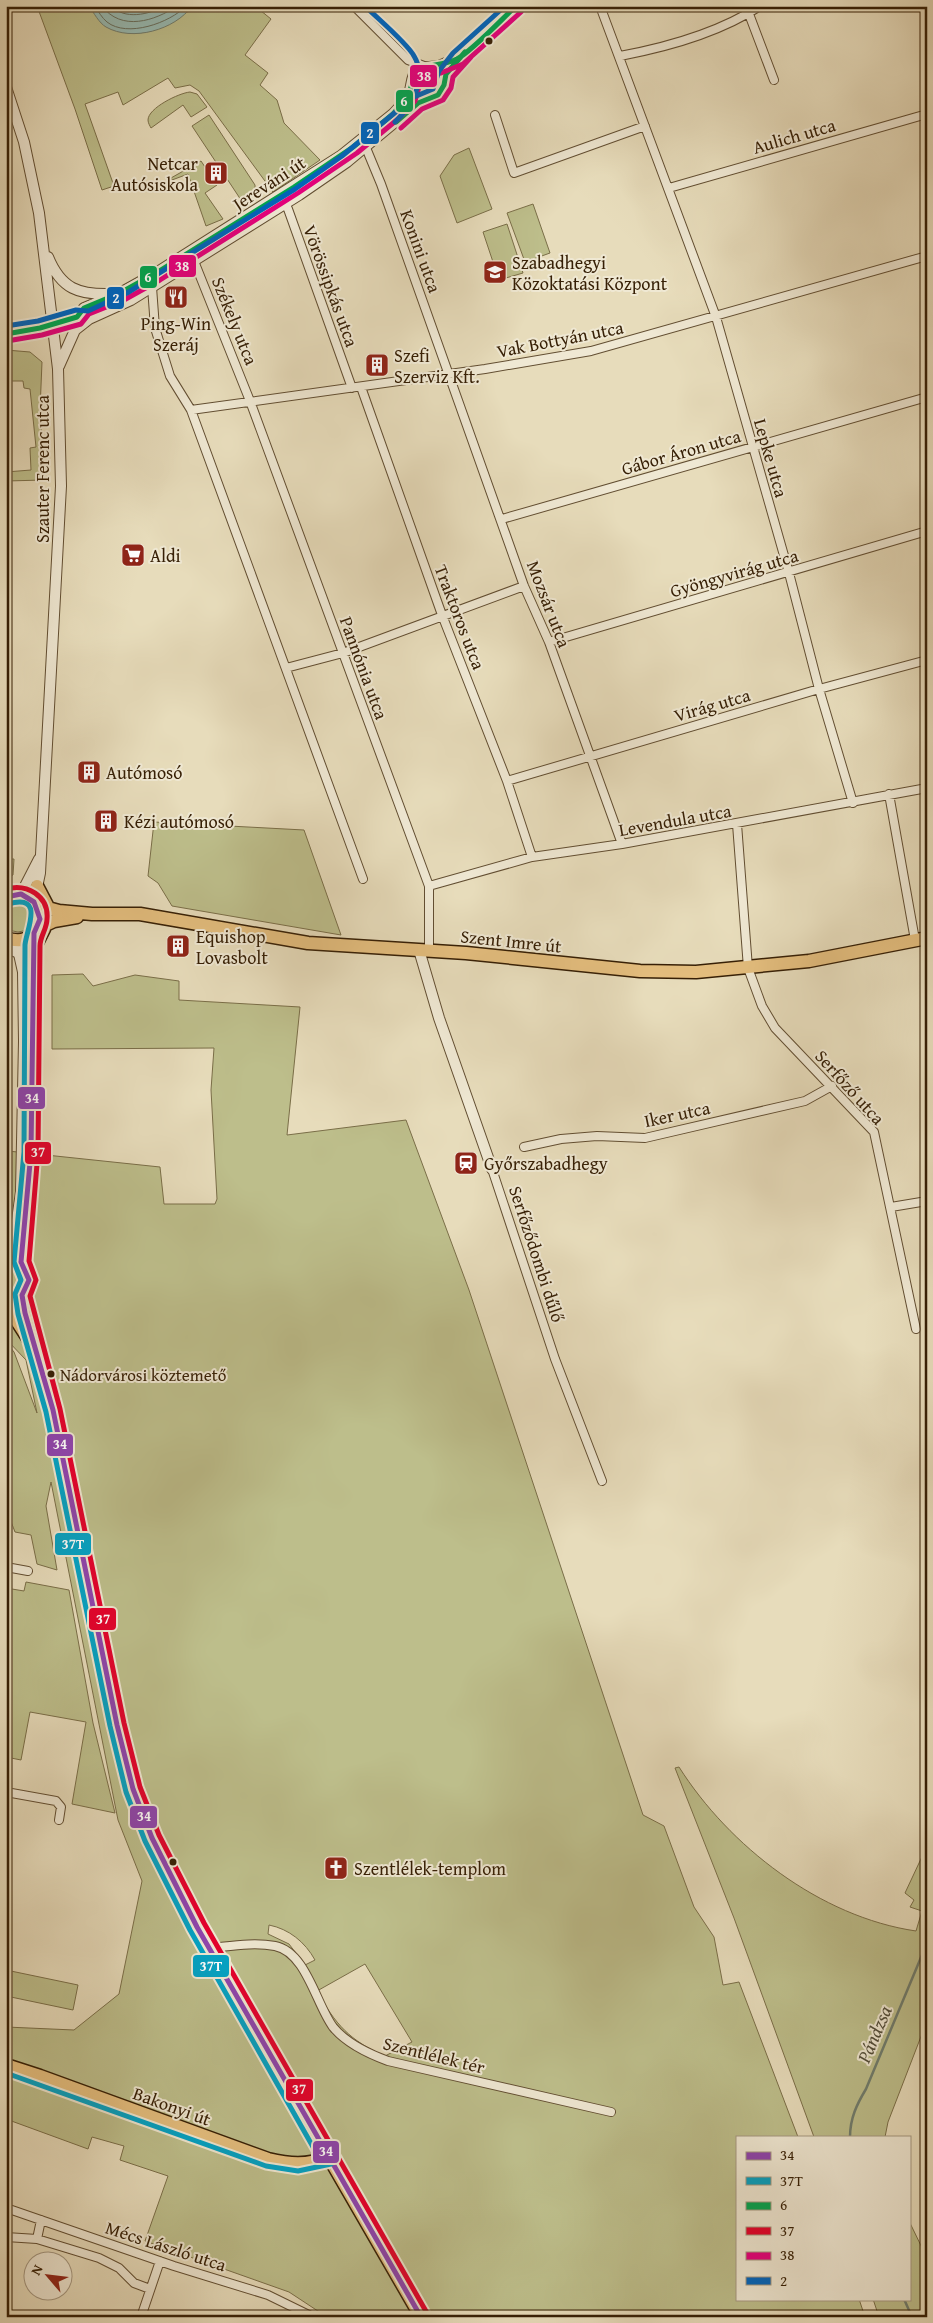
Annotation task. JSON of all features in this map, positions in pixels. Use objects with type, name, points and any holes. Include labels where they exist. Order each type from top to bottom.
[{"type":"main road","points":[[35,931],[40,919],[37,886]]},
{"type":"main road","points":[[6,897],[21,894],[40,906]]},
{"type":"main road","name":"Szent Imre út","points":[[40,906],[92,914],[140,914],[308,943],[424,950],[640,971],[696,972],[748,968],[808,961],[921,939]]},
{"type":"main road","name":"Szent Imre út","points":[[9,943],[21,940],[54,921],[92,914]]},
{"type":"main road","points":[[26,953],[43,929],[54,921]]},
{"type":"main road","points":[[6,1257],[21,1262],[29,1280],[22,1295],[16,1300],[6,1303],[37,1353]]},
{"type":"main road","points":[[22,1295],[53,1410],[117,1725],[133,1789],[152,1838],[210,1948],[421,2317]]},
{"type":"main road","name":"Bakonyi út","points":[[6,2065],[268,2159],[293,2164],[317,2162],[328,2157]]},
{"type":"street","points":[[354,6],[408,60],[429,66],[442,74],[444,80]]},
{"type":"street","name":"Jereváni út","points":[[89,319],[132,300],[192,257],[282,200],[364,144],[413,107],[433,98],[442,91],[448,70],[516,6]]},
{"type":"street","points":[[620,56],[661,49],[749,14],[760,6]]},
{"type":"street","name":"Lepke utca","points":[[601,7],[716,317],[789,573],[819,689],[853,803]]},
{"type":"street","points":[[749,14],[774,80]]},
{"type":"street","name":"Jereváni út","points":[[364,144],[406,100],[416,70],[459,58]]},
{"type":"street","points":[[408,60],[412,82],[418,95],[428,99]]},
{"type":"street","name":"Szauter Ferenc utca","points":[[6,87],[24,142],[45,251],[58,369],[61,486],[40,873],[37,886]]},
{"type":"street","name":"Aulich utca","points":[[669,188],[927,114]]},
{"type":"street","points":[[495,115],[514,173],[645,126]]},
{"type":"street","name":"Konini utca","points":[[364,144],[381,184],[449,374]]},
{"type":"street","name":"Vörössipkás utca","points":[[282,200],[352,388]]},
{"type":"street","points":[[45,251],[57,273],[67,285],[78,292],[91,295],[124,291]]},
{"type":"street","name":"Vak Bottyán utca","points":[[191,410],[250,400],[362,387],[540,361],[591,351],[927,256]]},
{"type":"street","name":"Jereváni út","points":[[77,317],[84,308],[124,291],[192,257]]},
{"type":"street","name":"Székely utca","points":[[192,257],[250,400]]},
{"type":"street","points":[[152,287],[155,328],[170,376],[191,410],[363,879]]},
{"type":"street","points":[[6,334],[77,317],[89,319]]},
{"type":"street","points":[[58,369],[69,339],[89,319]]},
{"type":"street","name":"Mozsár utca","points":[[449,374],[502,518],[524,586],[548,642],[622,844]]},
{"type":"street","name":"Traktoros utca","points":[[362,387],[442,615],[507,782],[532,857]]},
{"type":"street","name":"Gábor Áron utca","points":[[502,518],[927,397]]},
{"type":"street","name":"Pannónia utca","points":[[250,400],[429,886],[424,950]]},
{"type":"street","name":"Gyöngyvirág utca","points":[[548,642],[789,573],[927,531]]},
{"type":"street","points":[[286,668],[343,653],[524,586]]},
{"type":"street","name":"Virág utca","points":[[507,782],[819,689],[927,660]]},
{"type":"street","name":"Levendula utca","points":[[429,886],[532,857],[737,824],[927,788]]},
{"type":"street","points":[[889,794],[921,939]]},
{"type":"street","name":"Serfőző utca","points":[[737,824],[748,968],[762,1006],[775,1028],[874,1132],[916,1329]]},
{"type":"street","name":"Szauter Ferenc utca","points":[[21,894],[40,856]]},
{"type":"street","points":[[6,1248],[17,1220],[22,1163],[24,1041],[22,972],[26,953],[35,931]]},
{"type":"street","points":[[9,943],[26,953]]},
{"type":"street","name":"Serfőződombi dűlő","points":[[424,950],[439,1018],[492,1169],[555,1359],[602,1481]]},
{"type":"street","points":[[21,1262],[29,1190],[30,1152],[26,953]]},
{"type":"street","name":"Iker utca","points":[[524,1148],[561,1140],[597,1136],[645,1138],[805,1101],[832,1086]]},
{"type":"street","points":[[891,1207],[927,1201]]},
{"type":"street","points":[[6,1567],[28,1571]]},
{"type":"street","points":[[6,1792],[56,1802],[61,1807],[59,1820]]},
{"type":"street","name":"Szentlélek tér","points":[[210,1948],[252,1944],[276,1946],[286,1951],[301,1966],[334,2027],[346,2039],[373,2056],[611,2112]]},
{"type":"street","name":"Mécs László utca","points":[[6,2208],[160,2261],[268,2295],[313,2317]]},
{"type":"street","points":[[37,2239],[41,2220]]},
{"type":"street","name":"Mécs László utca","points":[[6,2238],[37,2239],[99,2258],[119,2268],[134,2283],[150,2289]]},
{"type":"street","points":[[141,2317],[160,2261]]},
{"type":"green space","points":[[37,6],[89,6],[94,13],[115,29],[141,33],[160,28],[189,11],[192,6],[255,6],[271,19],[245,55],[268,73],[260,85],[277,100],[284,123],[320,160],[273,192],[199,91],[190,85],[175,88],[168,78],[123,105],[118,92],[85,104],[114,186],[102,190],[75,109]]},
{"type":"green space","points":[[424,73],[432,73],[437,78],[435,89],[424,91],[419,86],[419,78]]},
{"type":"green space","points":[[190,92],[197,94],[207,107],[191,117],[183,105],[151,128],[148,120],[149,115],[158,106],[172,98]]},
{"type":"green space","points":[[209,115],[255,185],[255,193],[243,203],[192,126]]},
{"type":"green space","points":[[469,148],[492,209],[457,223],[440,176],[454,155]]},
{"type":"green space","points":[[201,161],[217,185],[205,193],[223,219],[206,226],[188,174],[172,180],[171,178]]},
{"type":"green space","points":[[533,204],[550,253],[525,262],[507,213]]},
{"type":"green space","points":[[507,224],[523,273],[499,280],[483,232]]},
{"type":"green space","points":[[6,350],[30,352],[42,362],[40,410],[44,480],[6,481],[6,472],[31,470],[30,448],[36,447],[30,389],[24,388],[23,381],[6,381]]},
{"type":"green space","points":[[154,822],[304,830],[341,935],[172,906],[158,883],[148,876]]},
{"type":"green space","points":[[6,859],[14,859],[13,875],[6,878]]},
{"type":"green space","points":[[18,904],[28,908],[32,918],[28,928],[18,932],[8,928],[4,918],[8,908]]},
{"type":"green space","points":[[83,974],[93,986],[135,975],[179,981],[179,1000],[300,1007],[287,1135],[406,1120],[469,1290],[643,1815],[664,1826],[694,1907],[714,1937],[723,1985],[739,1982],[798,2136],[736,2136],[736,2300],[859,2300],[865,2317],[327,2317],[289,2292],[145,2241],[168,2176],[120,2160],[124,2146],[92,2137],[88,2149],[6,2119],[6,2027],[74,2030],[119,1994],[142,1881],[118,1820],[51,1482],[46,1506],[57,1570],[37,1564],[31,1535],[15,1532],[10,1519],[6,1518],[6,1342],[14,1352],[37,1413],[26,1360],[6,1339],[8,1151],[160,1167],[164,1204],[215,1204],[217,1199],[211,1090],[214,1048],[52,1049],[52,975]],"holes":[[[269,1925],[296,1937],[315,1960],[305,1965],[289,1944],[268,1934]],[[365,1964],[412,2042],[385,2056],[373,2050],[353,2038],[337,2022],[317,1991]]]},
{"type":"green space","points":[[26,1582],[69,1590],[93,1723],[115,1813],[72,1804],[86,1722],[30,1712],[21,1760],[6,1757],[6,1588],[24,1591]]},
{"type":"green space","points":[[679,1767],[724,1824],[751,1850],[780,1873],[812,1894],[846,1911],[880,1923],[916,1931],[922,1911],[910,1907],[914,1900],[905,1893],[927,1846],[927,2021],[888,2122],[885,2136],[814,2136],[734,1918],[675,1768]]},
{"type":"green space","points":[[6,1970],[78,1985],[73,2010],[6,1996]]},
{"type":"green space","points":[[910,2223],[927,2258],[927,2317],[879,2317],[873,2300],[910,2300]]},
{"type":"water","points":[[89,6],[192,6],[175,22],[164,27],[140,33],[128,33],[116,31],[103,25]]},
{"type":"waterway","name":"Pándzsa","points":[[850,2136],[851,2124],[855,2112],[927,1943]]},
{"type":"waterway","name":"Pándzsa","points":[[904,2300],[912,2317]]},
{"type":"transit line","name":"2","points":[[365,6],[405,44],[418,65],[419,74],[416,92],[407,109],[395,122]]},
{"type":"transit line","name":"2","points":[[6,326],[38,321],[76,310],[88,311],[127,293],[295,189],[342,156],[414,97],[433,89],[439,71],[453,53],[505,6]]},
{"type":"transit line","name":"6","points":[[6,334],[40,328],[77,317],[84,308],[120,293],[156,273],[294,187],[353,147],[393,114],[408,97],[416,70],[457,59],[479,42],[516,6]]},
{"type":"transit line","name":"38","points":[[7,341],[42,335],[81,324],[89,314],[124,300],[160,280],[298,193],[357,153],[398,119],[415,101],[422,76],[441,73],[463,64],[521,12]]},
{"type":"transit line","name":"6","points":[[396,122],[418,103],[438,95],[444,85],[446,74],[465,52]]},
{"type":"transit line","name":"38","points":[[401,128],[422,109],[443,100],[451,88],[453,77],[471,57]]},
{"type":"transit line","name":"37","points":[[6,889],[22,888],[35,893],[47,911],[47,923],[40,946],[38,1152],[29,1261],[36,1280],[30,1296],[60,1409],[124,1723],[140,1787],[159,1835],[204,1923],[427,2313]]},
{"type":"transit line","name":"34","points":[[6,897],[21,894],[34,902],[40,919],[34,933]]},
{"type":"transit line","name":"37T","points":[[8,904],[20,902],[27,904],[31,915],[25,945],[24,1152],[14,1262],[21,1280],[15,1294],[18,1314],[46,1412],[110,1726],[126,1792],[145,1841],[190,1930],[321,2161]]},
{"type":"transit line","name":"34","points":[[21,1262],[31,1152],[34,933]]},
{"type":"transit line","name":"34","points":[[21,1262],[29,1280],[22,1295],[25,1313],[53,1410],[117,1725],[133,1789],[152,1838],[197,1927],[421,2317]]},
{"type":"transit line","name":"37T","points":[[6,2073],[266,2166],[298,2171],[331,2164]]},
{"type":"place","name":"Netcar Autósiskola","points":[[216,173]]},
{"type":"place","name":"Szabadhegyi Közoktatási Központ","points":[[495,272]]},
{"type":"place","name":"Ping-Win Szeráj","points":[[176,297]]},
{"type":"place","name":"Szefi Szerviz Kft.","points":[[377,365]]},
{"type":"place","name":"Aldi","points":[[133,555]]},
{"type":"place","name":"Autómosó","points":[[89,772]]},
{"type":"place","name":"Kézi autómosó","points":[[106,821]]},
{"type":"place","name":"Equishop Lovasbolt","points":[[178,946]]},
{"type":"place","name":"Győrszabadhegy","points":[[466,1163]]},
{"type":"place","name":"Nádorvárosi köztemető","points":[[51,1374]]},
{"type":"place","name":"Szentlélek-templom","points":[[336,1868]]}]
